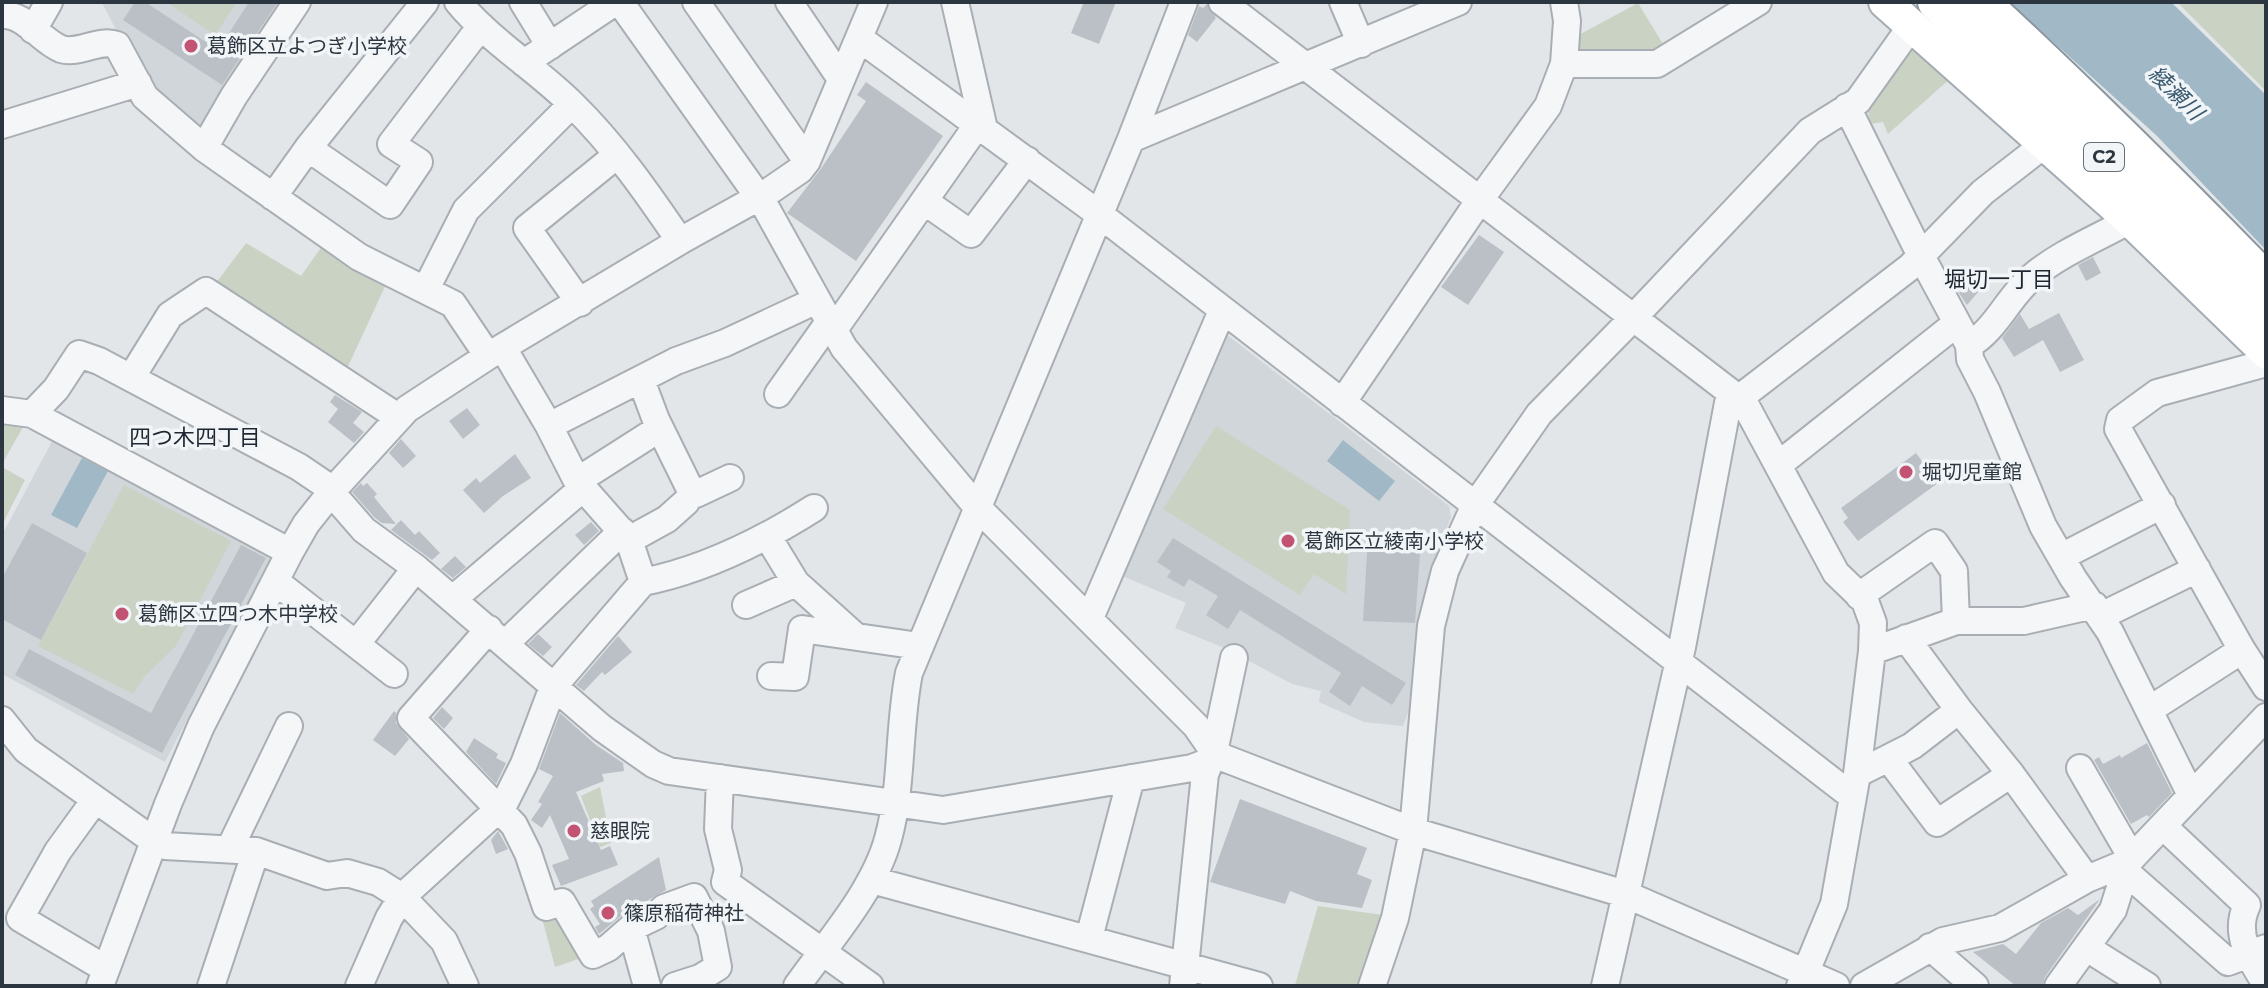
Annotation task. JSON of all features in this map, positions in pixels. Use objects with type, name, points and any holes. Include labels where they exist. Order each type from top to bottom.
[{"type":"highway","name":"C2","points":[[1926,10],[1973,15],[2143,155],[2266,281]]},
{"type":"highway","name":"C2","points":[[1973,15],[2266,319]]},
{"type":"main road","points":[[1885,2],[1926,10],[2045,144],[2130,220],[2266,352]]},
{"type":"street","points":[[33,30],[49,2]]},
{"type":"street","points":[[204,148],[234,96],[297,2]]},
{"type":"street","points":[[273,197],[308,148],[425,2]]},
{"type":"street","points":[[458,2],[481,26],[535,56],[617,155],[680,241]]},
{"type":"street","points":[[523,2],[535,56]]},
{"type":"street","points":[[535,56],[618,2],[765,206],[844,348],[977,507],[1196,726],[1211,757]]},
{"type":"street","points":[[696,2],[807,161]]},
{"type":"street","points":[[789,2],[841,79]]},
{"type":"street","points":[[95,800],[58,851],[20,918],[103,978],[201,726],[290,552],[306,524],[332,491],[398,417],[496,352],[680,241],[757,199],[800,170],[807,161],[874,2]]},
{"type":"street","points":[[778,394],[826,318],[924,201],[981,126],[955,2]]},
{"type":"street","points":[[797,986],[872,880],[888,842],[896,802],[904,697],[909,673],[1131,139],[1184,2]]},
{"type":"street","points":[[1222,2],[1738,398],[1746,406],[1836,573],[1865,601],[1873,623],[1872,651],[1855,786],[1834,904],[1802,979]]},
{"type":"street","points":[[1343,2],[1361,44]]},
{"type":"street","points":[[1131,139],[1458,2]]},
{"type":"street","points":[[1342,403],[1479,201],[1548,106],[1564,64],[1567,21],[1564,2]]},
{"type":"street","points":[[1564,64],[1657,64],[1758,2]]},
{"type":"street","points":[[1372,986],[1395,918],[1413,831],[1431,626],[1445,571],[1474,507],[1539,414],[1810,131],[1858,101],[1926,10]]},
{"type":"street","points":[[2,15],[18,18],[50,44],[71,51],[108,42],[117,45],[145,97],[204,148],[359,257],[453,304],[496,352],[549,426],[580,484],[626,535],[643,582]]},
{"type":"street","points":[[308,148],[390,205],[419,162],[391,144],[481,26]]},
{"type":"street","points":[[859,38],[1099,214],[1679,663],[1855,786]]},
{"type":"street","points":[[2,125],[138,83]]},
{"type":"street","points":[[426,289],[466,210],[572,104]]},
{"type":"street","points":[[1847,107],[1963,334],[1970,359],[2043,526],[2097,610],[2191,795]]},
{"type":"street","points":[[1605,986],[1679,663],[1728,403],[1921,256],[1983,192],[2045,144]]},
{"type":"street","points":[[580,303],[527,228],[617,155]]},
{"type":"street","points":[[924,201],[971,234],[1027,160]]},
{"type":"street","points":[[1778,465],[1963,334],[1983,338],[2029,278],[2130,220]]},
{"type":"street","points":[[131,378],[170,315],[206,291],[398,417]]},
{"type":"street","points":[[1090,618],[1222,311]]},
{"type":"street","points":[[549,426],[676,361],[725,343],[826,318]]},
{"type":"street","points":[[32,414],[56,389],[79,354],[99,361],[299,467],[332,491],[364,530],[416,568],[602,728],[653,764],[669,771],[943,810],[1192,768],[1211,757],[1224,758],[1413,831],[1625,894],[1802,979],[1836,986]]},
{"type":"street","points":[[2266,363],[2157,393],[2120,420],[2118,429],[2242,650],[2266,687]]},
{"type":"street","points":[[641,380],[691,491],[696,494],[730,478]]},
{"type":"street","points":[[2,410],[32,414],[290,552]]},
{"type":"street","points":[[453,599],[580,484],[660,428]]},
{"type":"street","points":[[675,986],[700,978],[718,967],[711,931],[694,897],[664,908],[656,916],[631,928],[608,948],[593,955],[562,902],[546,907],[528,853],[514,825],[411,718],[497,636],[626,535],[667,519],[686,502]]},
{"type":"street","points":[[2061,557],[2162,505]]},
{"type":"street","points":[[359,986],[389,918],[402,897],[500,808],[524,764],[553,687],[643,582],[673,576],[768,537],[814,508]]},
{"type":"street","points":[[768,537],[796,583],[855,636]]},
{"type":"street","points":[[1859,596],[1935,543],[1954,571],[1956,621]]},
{"type":"street","points":[[357,643],[416,568]]},
{"type":"street","points":[[1872,651],[1956,621],[2024,621],[2097,610],[2197,569]]},
{"type":"street","points":[[275,581],[394,674]]},
{"type":"street","points":[[746,605],[796,583]]},
{"type":"street","points":[[771,676],[795,677],[802,629],[919,646]]},
{"type":"street","points":[[1906,638],[2087,879]]},
{"type":"street","points":[[2149,710],[2242,650]]},
{"type":"street","points":[[1185,976],[1205,774],[1234,658]]},
{"type":"street","points":[[1855,786],[1959,710]]},
{"type":"street","points":[[2058,986],[2113,910],[2129,864],[2266,717]]},
{"type":"street","points":[[2,720],[26,750],[165,846],[243,850],[327,876],[347,873],[378,882],[402,897],[444,941],[465,986]]},
{"type":"street","points":[[211,986],[243,850],[289,726]]},
{"type":"street","points":[[1889,759],[1937,823],[2011,774]]},
{"type":"street","points":[[2080,768],[2129,864],[2228,962],[2257,951]]},
{"type":"street","points":[[720,778],[718,829],[728,870],[725,882],[870,986]]},
{"type":"street","points":[[1089,938],[1131,778]]},
{"type":"street","points":[[2163,826],[2247,905],[2240,925],[2257,951],[2266,984]]},
{"type":"street","points":[[1864,986],[1943,941],[2000,928],[2087,879],[2129,864]]},
{"type":"street","points":[[872,880],[1089,938],[1185,976],[1259,986]]},
{"type":"street","points":[[631,928],[647,986]]},
{"type":"street","points":[[1930,947],[1975,986]]},
{"type":"street","points":[[2087,948],[2147,986]]},
{"type":"shaded area","points":[[166,2],[237,2],[215,35]]},
{"type":"shaded area","name":"葛飾区立よつぎ小学校","points":[[286,2],[201,133],[148,90],[102,3]]},
{"type":"shaded area","points":[[2177,2],[2266,2],[2266,91]]},
{"type":"shaded area","points":[[1638,3],[1663,44],[1649,53],[1574,52],[1575,37]]},
{"type":"shaded area","points":[[1912,44],[1952,77],[1888,134],[1883,122],[1871,124],[1867,108]]},
{"type":"shaded area","points":[[325,242],[388,280],[345,373],[213,287],[246,243],[301,276]]},
{"type":"shaded area","name":"葛飾区立綾南小学校","points":[[1226,334],[1449,506],[1451,517],[1433,565],[1416,692],[1403,726],[1364,722],[1319,702],[1321,691],[1292,684],[1227,649],[1175,628],[1186,603],[1120,575]]},
{"type":"shaded area","points":[[2,419],[27,420],[2,464]]},
{"type":"shaded area","points":[[1216,426],[1350,510],[1346,594],[1314,574],[1300,595],[1163,509]]},
{"type":"shaded area","name":"葛飾区立四つ木中学校","points":[[57,432],[274,554],[165,762],[2,674],[2,535]]},
{"type":"shaded area","points":[[2,467],[25,480],[2,525]]},
{"type":"shaded area","points":[[124,485],[231,541],[176,646],[144,677],[133,694],[38,646]]},
{"type":"shaded area","points":[[600,787],[611,843],[600,847],[581,796]]},
{"type":"shaded area","points":[[1318,906],[1383,915],[1362,986],[1295,985]]},
{"type":"shaded area","points":[[555,913],[590,955],[555,967],[542,918]]},
{"type":"water","name":"綾瀬川","points":[[2009,2],[2171,2],[2266,95],[2266,250],[2156,135]]},
{"type":"water","points":[[1343,440],[1395,481],[1379,501],[1327,461]]},
{"type":"water","points":[[82,458],[108,471],[77,528],[51,515]]},
{"type":"building","points":[[135,2],[145,2],[218,50],[249,2],[278,2],[222,85],[123,20]]},
{"type":"building","points":[[1084,2],[1116,2],[1099,44],[1071,33]]},
{"type":"building","points":[[1207,4],[1216,18],[1197,42],[1188,35],[1199,6],[1203,8]]},
{"type":"building","points":[[866,82],[943,136],[856,261],[787,213],[866,101],[857,95]]},
{"type":"building","points":[[1479,235],[1504,252],[1468,305],[1441,287]]},
{"type":"building","points":[[2093,257],[2101,273],[2086,281],[2078,265]]},
{"type":"building","points":[[1981,268],[1991,277],[1967,305],[1959,293]]},
{"type":"building","points":[[2059,313],[2084,360],[2060,372],[2043,340],[2014,357],[2002,338],[2020,314],[2029,329]]},
{"type":"building","points":[[335,395],[362,412],[353,423],[364,432],[354,443],[328,422],[338,409],[330,402]]},
{"type":"building","points":[[467,408],[480,425],[463,439],[449,421]]},
{"type":"building","points":[[401,439],[416,456],[403,468],[389,453]]},
{"type":"building","points":[[1916,453],[1938,483],[1858,541],[1843,522],[1848,518],[1841,508]]},
{"type":"building","points":[[515,454],[531,478],[484,513],[463,490],[476,478],[480,483]]},
{"type":"building","points":[[361,483],[363,486],[367,483],[377,494],[374,497],[396,524],[382,523],[375,518],[352,492]]},
{"type":"building","points":[[401,520],[415,535],[419,531],[440,553],[432,560],[391,530]]},
{"type":"building","points":[[591,522],[599,531],[584,545],[575,535]]},
{"type":"building","points":[[32,523],[87,553],[41,640],[2,619],[2,578]]},
{"type":"building","points":[[1368,536],[1421,539],[1415,623],[1363,621]]},
{"type":"building","points":[[1173,538],[1406,683],[1392,705],[1362,686],[1350,706],[1329,692],[1341,673],[1240,610],[1228,629],[1206,615],[1218,596],[1189,579],[1184,587],[1167,577],[1171,571],[1157,562]]},
{"type":"building","points":[[241,545],[266,558],[162,753],[15,675],[29,649],[151,713]]},
{"type":"building","points":[[455,556],[466,567],[453,578],[441,569]]},
{"type":"building","points":[[538,634],[552,647],[543,656],[528,644]]},
{"type":"building","points":[[618,636],[632,652],[605,675],[602,672],[584,691],[576,685]]},
{"type":"building","points":[[442,707],[453,718],[444,729],[433,718]]},
{"type":"building","points":[[394,711],[396,723],[409,739],[395,756],[373,740]]},
{"type":"building","points":[[560,713],[596,745],[623,763],[624,771],[602,774],[604,781],[576,792],[601,850],[610,846],[618,865],[561,886],[552,865],[569,859],[550,815],[542,828],[531,820],[542,804],[538,802],[553,776],[539,769]]},
{"type":"building","points":[[474,738],[506,763],[496,784],[466,752]]},
{"type":"building","points":[[2147,743],[2172,793],[2149,817],[2147,815],[2131,824],[2094,760],[2099,757],[2103,764]]},
{"type":"building","points":[[1240,799],[1367,848],[1357,874],[1372,880],[1362,908],[1316,901],[1290,891],[1285,904],[1210,882]]},
{"type":"building","points":[[498,831],[508,849],[496,854],[491,840]]},
{"type":"building","points":[[659,857],[666,890],[621,916],[599,934],[595,927],[600,924],[590,909],[594,906],[591,901]]},
{"type":"building","points":[[2100,899],[2045,977],[2042,986],[2016,986],[1973,952],[2003,944],[2016,954],[2041,923],[2068,908],[2078,915]]},
{"type":"place","name":"葛飾区立よつぎ小学校","points":[[191,46]]},
{"type":"place","name":"堀切児童館","points":[[1906,472]]},
{"type":"place","name":"葛飾区立綾南小学校","points":[[1288,541]]},
{"type":"place","name":"葛飾区立四つ木中学校","points":[[122,614]]},
{"type":"place","name":"慈眼院","points":[[574,831]]},
{"type":"place","name":"篠原稲荷神社","points":[[608,913]]},
{"type":"district","name":"堀切一丁目","points":[[1999,279]]},
{"type":"district","name":"四つ木四丁目","points":[[195,437]]}]
